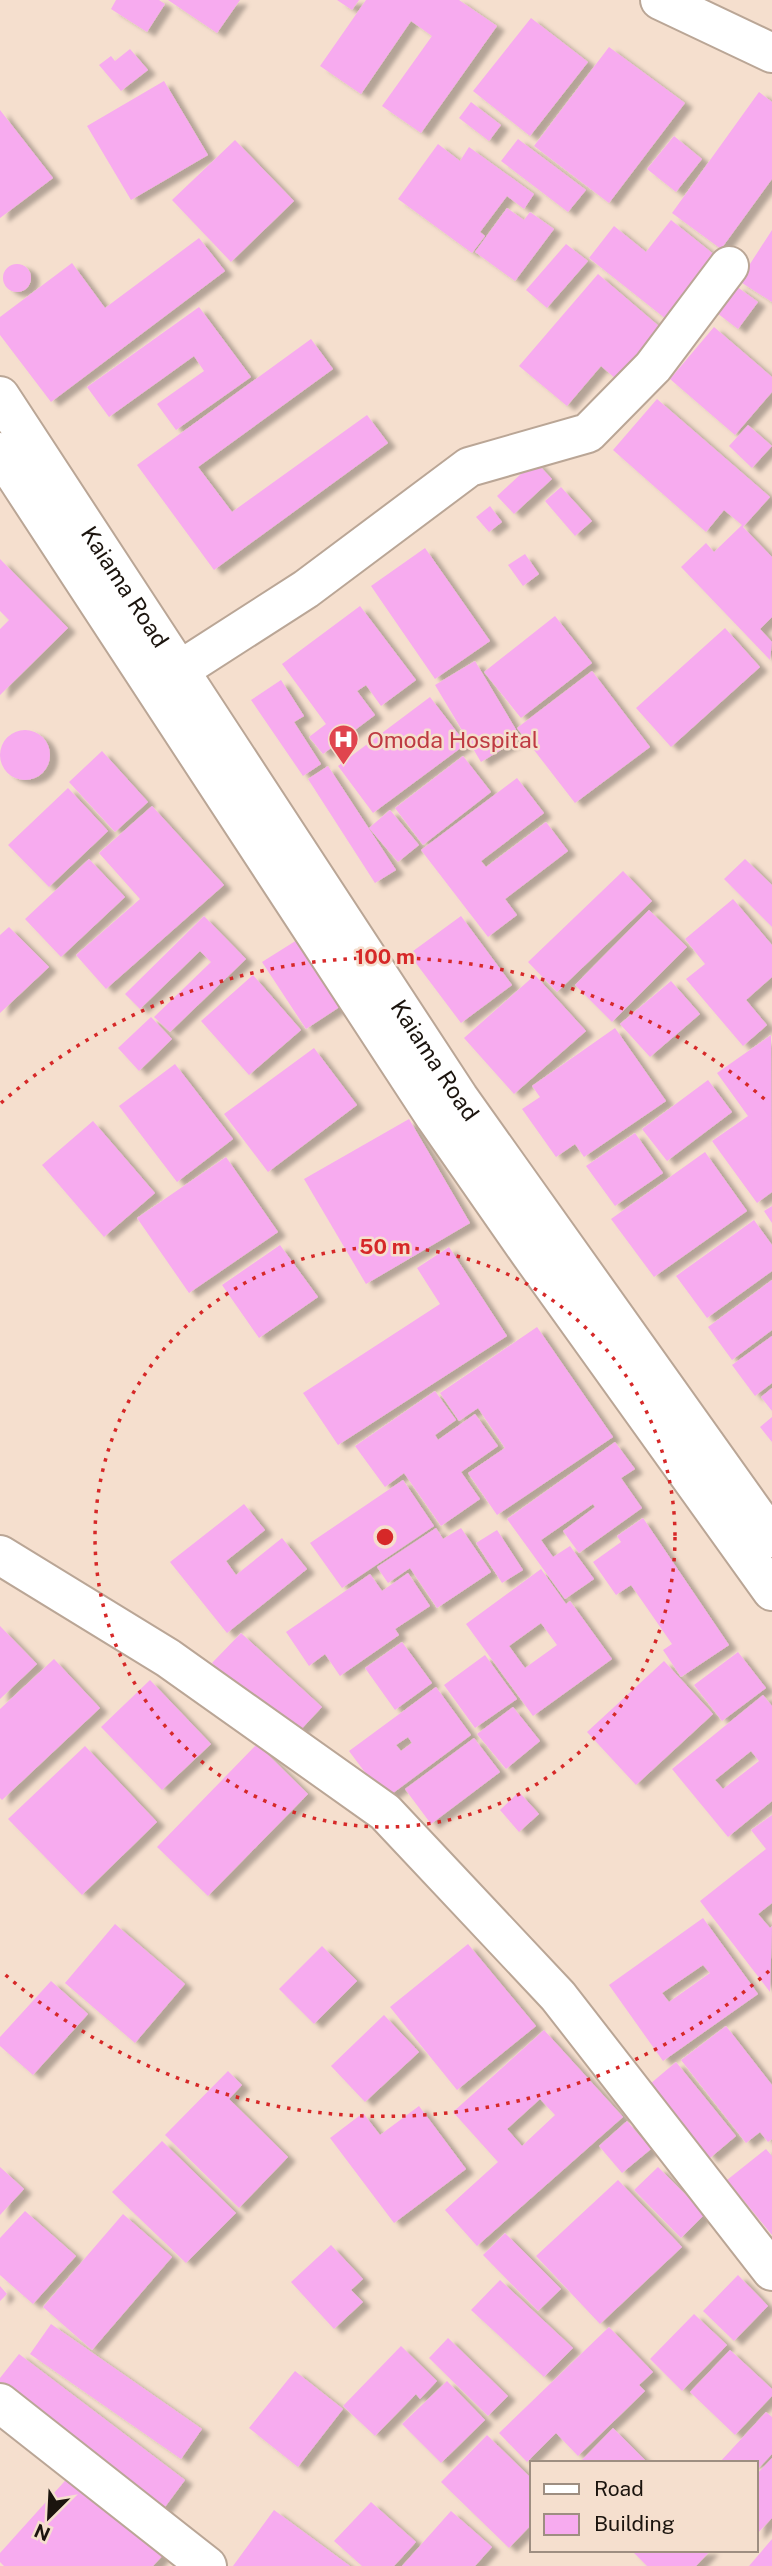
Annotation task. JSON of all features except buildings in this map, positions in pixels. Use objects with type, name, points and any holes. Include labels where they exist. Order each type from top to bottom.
[{"type":"main road","points":[[660,0],[772,53]]},
{"type":"main road","points":[[180,670],[306,590],[469,467],[588,433],[653,368],[729,265]]},
{"type":"main road","name":"Kaiama Road","points":[[0,396],[460,1098],[772,1538]]},
{"type":"main road","name":"Kaiama Road","points":[[0,452],[435,1117],[772,1591]]},
{"type":"main road","points":[[0,1555],[168,1658],[385,1812],[558,1996],[772,2270]]},
{"type":"main road","points":[[0,2403],[207,2566]]},
{"type":"place","name":"Omoda Hospital","points":[[344,767]]}]
